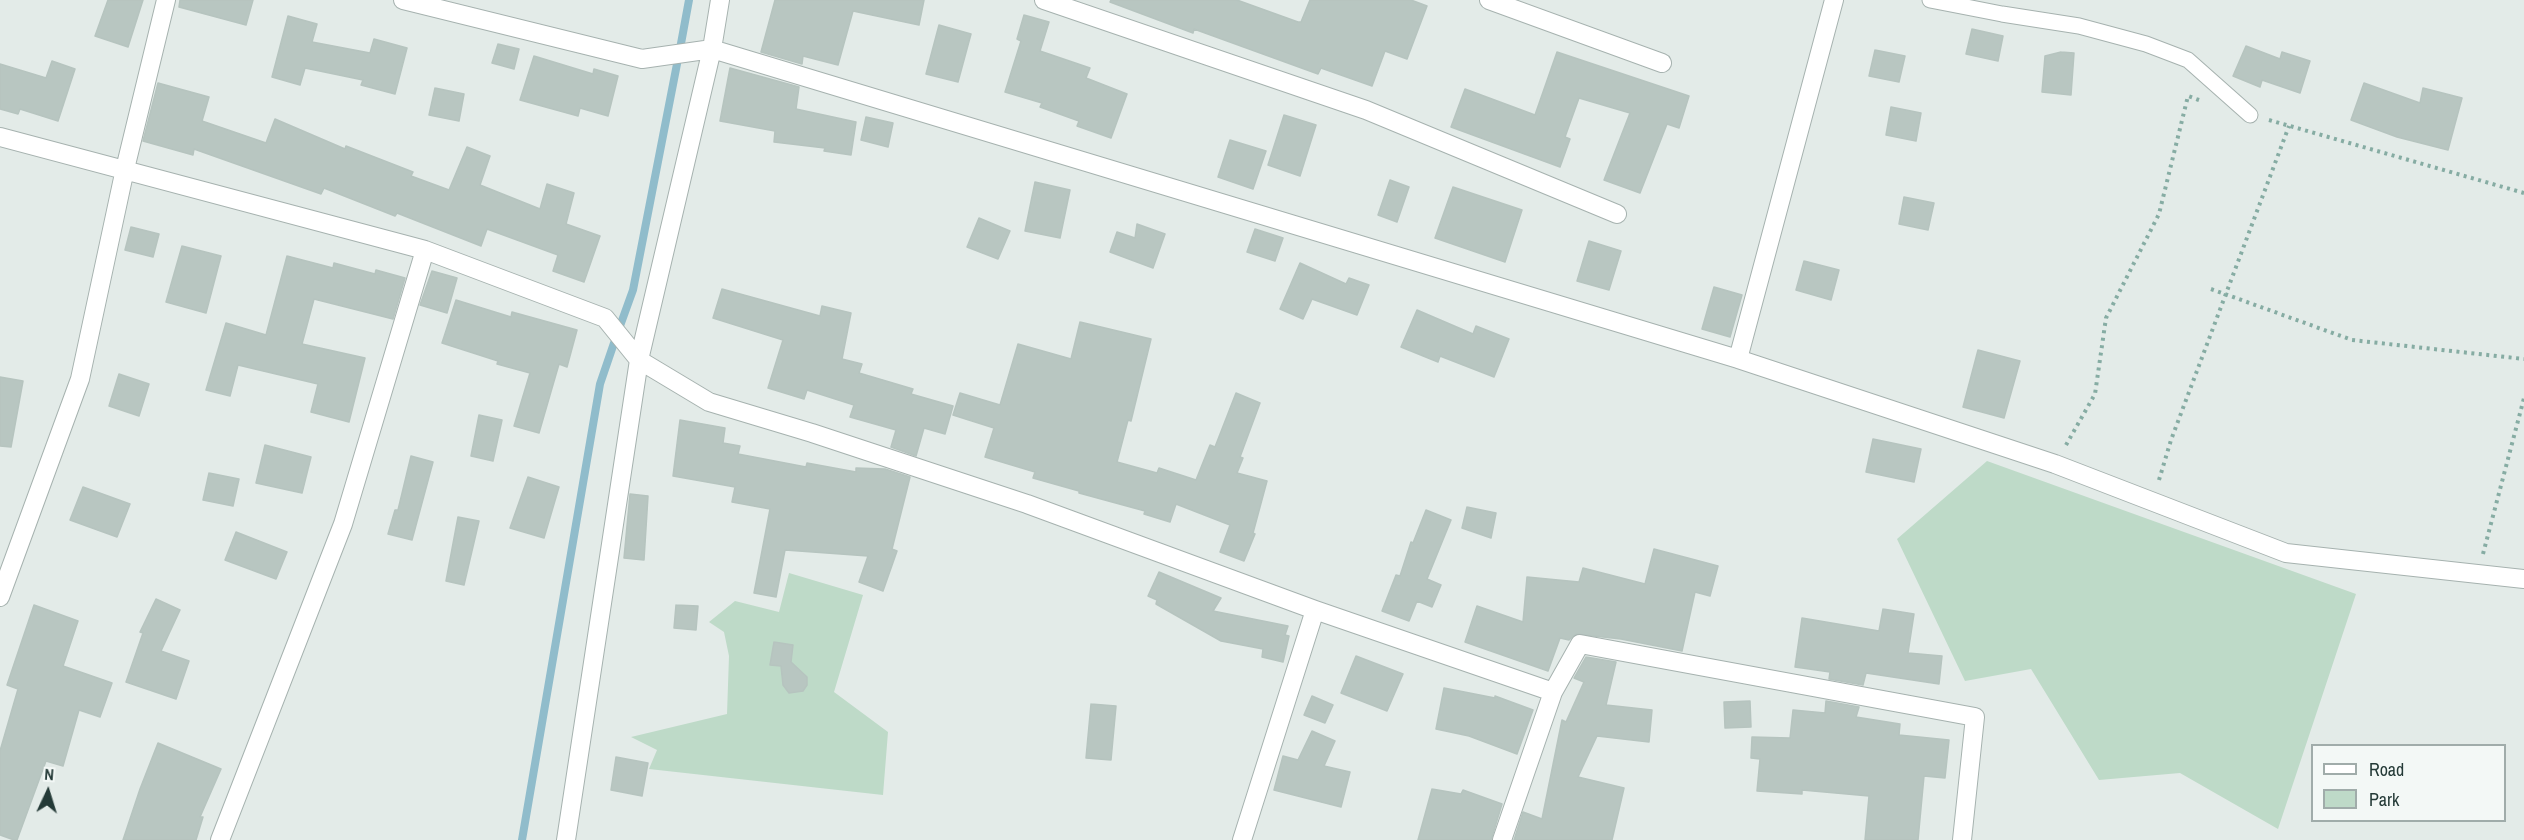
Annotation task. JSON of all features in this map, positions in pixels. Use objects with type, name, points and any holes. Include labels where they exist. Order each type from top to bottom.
[{"type":"street","points":[[0,597],[80,379],[125,169],[166,0]]},
{"type":"street","points":[[403,0],[642,59],[712,49],[1738,358],[2055,464],[2286,553],[2524,579]]},
{"type":"street","points":[[566,840],[639,360],[712,49],[720,0]]},
{"type":"street","points":[[1044,0],[1366,110],[1617,214]]},
{"type":"street","points":[[1489,0],[1662,63]]},
{"type":"street","points":[[1738,358],[1834,0]]},
{"type":"street","points":[[0,137],[425,250],[605,318],[639,360],[709,402],[812,433],[1027,504],[1315,610],[1553,692]]},
{"type":"street","points":[[220,840],[343,524],[425,250]]},
{"type":"street","points":[[1242,840],[1315,610]]},
{"type":"street","points":[[1502,840],[1553,692],[1580,644],[1975,717],[1962,840]]},
{"type":"lane","points":[[1930,0],[2079,26],[2146,44],[2188,60],[2250,115]]},
{"type":"path","points":[[2055,464],[2096,394],[2106,318],[2159,214],[2188,96],[2208,102]]},
{"type":"path","points":[[2250,115],[2524,194]]},
{"type":"path","points":[[2153,502],[2171,440],[2289,126]]},
{"type":"path","points":[[2211,289],[2352,340],[2524,359]]},
{"type":"path","points":[[2478,574],[2524,399]]},
{"type":"green space","points":[[1987,461],[2356,594],[2278,829],[2180,773],[2099,780],[2031,669],[1965,681],[1897,539]]},
{"type":"green space","points":[[789,573],[863,595],[834,692],[888,732],[883,795],[649,769],[657,750],[631,737],[727,714],[729,656],[724,632],[709,622],[735,601],[779,612]]},
{"type":"building","points":[[108,0],[143,0],[128,47],[95,36]]},
{"type":"building","points":[[180,0],[253,0],[246,25],[179,7]]},
{"type":"building","points":[[775,0],[924,0],[919,25],[853,11],[838,65],[803,56],[802,64],[761,52]]},
{"type":"building","points":[[1111,0],[1237,0],[1298,22],[1301,22],[1310,0],[1411,0],[1427,6],[1407,59],[1385,51],[1372,86],[1321,68],[1318,74],[1194,29],[1193,33],[1110,2]]},
{"type":"building","points":[[1024,15],[1049,22],[1040,51],[1090,68],[1086,78],[1127,94],[1111,138],[1077,126],[1079,121],[1040,107],[1042,103],[1005,92],[1021,41],[1017,39]]},
{"type":"building","points":[[288,16],[317,24],[312,42],[370,53],[374,39],[407,48],[395,94],[361,85],[363,80],[305,68],[300,85],[272,77]]},
{"type":"building","points":[[939,25],[971,34],[958,82],[926,74]]},
{"type":"building","points":[[1972,29],[2003,36],[1998,61],[1966,54]]},
{"type":"building","points":[[498,44],[519,49],[514,69],[492,63]]},
{"type":"building","points":[[2246,46],[2280,59],[2282,52],[2310,61],[2300,93],[2262,80],[2260,87],[2233,76]]},
{"type":"building","points":[[1875,50],[1905,56],[1899,82],[1869,76]]},
{"type":"building","points":[[1557,52],[1689,96],[1679,128],[1667,124],[1640,193],[1604,180],[1630,113],[1579,98],[1565,137],[1570,139],[1560,167],[1451,127],[1465,89],[1535,115]]},
{"type":"building","points":[[2061,52],[2074,53],[2071,95],[2042,92],[2045,56]]},
{"type":"building","points":[[534,56],[593,74],[594,69],[618,76],[608,116],[580,108],[578,116],[520,100]]},
{"type":"building","points":[[52,61],[75,69],[58,121],[20,109],[18,114],[0,109],[0,64],[46,78]]},
{"type":"building","points":[[730,68],[799,87],[796,109],[856,122],[851,155],[824,151],[825,148],[774,142],[775,131],[720,121]]},
{"type":"building","points":[[158,83],[209,97],[202,121],[266,143],[275,119],[345,149],[346,146],[413,172],[411,176],[449,190],[467,147],[490,156],[480,185],[540,209],[547,184],[574,193],[566,224],[600,236],[584,282],[553,271],[558,255],[487,229],[481,246],[397,213],[395,216],[324,188],[321,194],[194,149],[193,155],[143,141]]},
{"type":"building","points":[[2364,83],[2420,103],[2423,88],[2462,98],[2448,150],[2397,137],[2351,120]]},
{"type":"building","points":[[435,88],[464,94],[459,121],[429,115]]},
{"type":"building","points":[[1891,107],[1921,113],[1916,141],[1886,135]]},
{"type":"building","points":[[1284,115],[1316,125],[1300,176],[1268,165]]},
{"type":"building","points":[[866,117],[893,123],[888,147],[861,140]]},
{"type":"building","points":[[1230,140],[1266,151],[1253,189],[1218,177]]},
{"type":"building","points":[[1390,180],[1409,187],[1397,222],[1378,215]]},
{"type":"building","points":[[1035,182],[1070,190],[1060,238],[1025,231]]},
{"type":"building","points":[[1453,187],[1522,210],[1505,262],[1435,238]]},
{"type":"building","points":[[1904,197],[1934,203],[1928,230],[1899,224]]},
{"type":"building","points":[[979,218],[1010,231],[998,259],[967,247]]},
{"type":"building","points":[[1137,224],[1165,234],[1153,268],[1110,252],[1117,232],[1135,238]]},
{"type":"building","points":[[131,227],[159,234],[153,257],[125,250]]},
{"type":"building","points":[[1255,229],[1283,238],[1275,261],[1247,252]]},
{"type":"building","points":[[1589,241],[1621,251],[1609,290],[1577,281]]},
{"type":"building","points":[[182,246],[221,256],[206,313],[166,302]]},
{"type":"building","points":[[287,256],[333,268],[334,263],[375,274],[376,270],[405,278],[393,319],[314,299],[302,344],[365,358],[349,422],[311,412],[318,384],[238,365],[230,396],[206,390],[226,323],[266,335]]},
{"type":"building","points":[[1804,261],[1839,270],[1831,300],[1796,290]]},
{"type":"building","points":[[1300,263],[1346,284],[1349,278],[1369,285],[1357,315],[1312,299],[1303,319],[1280,309]]},
{"type":"building","points":[[432,271],[457,278],[447,313],[420,305]]},
{"type":"building","points":[[1714,287],[1742,295],[1730,337],[1702,329]]},
{"type":"building","points":[[722,289],[820,316],[822,306],[851,313],[842,359],[862,364],[859,373],[913,389],[911,394],[953,406],[945,434],[924,428],[916,456],[891,447],[896,430],[850,417],[854,405],[807,390],[804,399],[768,388],[783,340],[713,318]]},
{"type":"building","points":[[456,300],[511,317],[512,312],[577,330],[567,367],[559,364],[539,433],[514,426],[530,373],[497,364],[498,361],[442,343]]},
{"type":"building","points":[[1417,310],[1473,334],[1476,326],[1509,339],[1494,377],[1440,356],[1438,362],[1401,347]]},
{"type":"building","points":[[1080,322],[1151,339],[1131,421],[1128,420],[1117,462],[1157,473],[1159,468],[1196,480],[1210,445],[1215,447],[1236,393],[1260,403],[1240,457],[1243,458],[1237,473],[1267,481],[1253,533],[1255,534],[1244,561],[1220,552],[1230,525],[1176,504],[1170,522],[1144,514],[1145,511],[1033,478],[1035,472],[985,457],[994,428],[953,415],[960,393],[1000,405],[1018,344],[1071,359]]},
{"type":"building","points":[[1978,350],[2020,361],[2004,418],[1963,407]]},
{"type":"building","points":[[119,374],[149,384],[139,416],[109,406]]},
{"type":"building","points":[[0,377],[23,381],[11,447],[0,446]]},
{"type":"building","points":[[479,415],[502,420],[493,461],[471,456]]},
{"type":"building","points":[[680,420],[725,428],[723,443],[740,446],[738,454],[806,467],[807,463],[856,472],[856,468],[885,469],[910,477],[892,549],[897,551],[883,591],[859,582],[868,556],[785,550],[776,597],[754,593],[770,509],[732,502],[735,487],[673,476]]},
{"type":"building","points":[[1873,439],[1921,449],[1914,482],[1866,472]]},
{"type":"building","points":[[265,445],[311,457],[302,493],[256,483]]},
{"type":"building","points":[[411,456],[433,462],[412,540],[388,534],[395,510],[398,510]]},
{"type":"building","points":[[209,473],[239,479],[233,506],[203,500]]},
{"type":"building","points":[[528,477],[559,487],[544,538],[510,528]]},
{"type":"building","points":[[83,487],[130,504],[117,537],[70,520]]},
{"type":"building","points":[[630,494],[648,496],[644,560],[624,558]]},
{"type":"building","points":[[1467,507],[1496,513],[1491,538],[1462,528]]},
{"type":"building","points":[[1426,510],[1451,520],[1427,579],[1441,585],[1432,607],[1417,601],[1409,621],[1382,611],[1396,575],[1400,576],[1411,542],[1413,543]]},
{"type":"building","points":[[458,517],[479,521],[464,585],[446,581]]},
{"type":"building","points":[[236,532],[287,552],[276,579],[225,560]]},
{"type":"building","points":[[1654,549],[1718,566],[1710,596],[1695,592],[1682,651],[1621,639],[1576,634],[1569,640],[1560,638],[1548,671],[1465,642],[1477,606],[1523,622],[1527,577],[1579,582],[1583,568],[1645,584]]},
{"type":"building","points":[[1159,572],[1221,598],[1213,611],[1288,626],[1285,635],[1289,636],[1283,662],[1262,657],[1263,649],[1221,641],[1156,604],[1157,600],[1148,596]]},
{"type":"building","points":[[156,599],[180,610],[161,651],[189,661],[176,699],[126,682],[143,633],[140,632]]},
{"type":"building","points":[[34,605],[78,621],[63,666],[112,683],[100,717],[79,710],[63,766],[46,761],[17,840],[14,840],[0,835],[0,751],[18,689],[7,685]]},
{"type":"building","points":[[676,605],[698,606],[696,630],[674,628]]},
{"type":"building","points":[[1883,609],[1914,614],[1908,653],[1942,656],[1939,684],[1866,673],[1863,685],[1829,679],[1830,672],[1795,667],[1802,618],[1879,631]]},
{"type":"building","points":[[774,642],[793,645],[791,662],[807,677],[807,685],[803,691],[789,693],[783,685],[781,666],[770,665]]},
{"type":"building","points":[[1356,656],[1403,674],[1387,711],[1341,693]]},
{"type":"building","points":[[1586,657],[1616,662],[1606,705],[1652,710],[1649,742],[1597,736],[1578,777],[1624,788],[1612,840],[1514,840],[1523,812],[1542,819],[1562,720],[1566,722],[1584,682],[1574,678]]},
{"type":"building","points":[[1444,688],[1495,698],[1495,696],[1533,710],[1517,754],[1469,736],[1436,729]]},
{"type":"building","points":[[1312,696],[1333,705],[1325,723],[1304,715]]},
{"type":"building","points":[[1750,701],[1751,727],[1725,728],[1724,702]]},
{"type":"building","points":[[1826,701],[1859,707],[1856,717],[1900,724],[1899,735],[1949,740],[1945,778],[1924,776],[1918,840],[1865,840],[1869,796],[1802,790],[1802,794],[1757,791],[1760,759],[1751,758],[1752,737],[1790,738],[1793,710],[1825,713]]},
{"type":"building","points":[[1091,704],[1116,706],[1111,760],[1086,758]]},
{"type":"building","points":[[1312,731],[1335,741],[1324,766],[1350,772],[1341,807],[1274,790],[1283,756],[1298,760]]},
{"type":"building","points":[[158,743],[221,769],[200,817],[203,817],[196,840],[123,840]]},
{"type":"building","points":[[616,757],[648,763],[642,796],[611,790]]},
{"type":"building","points":[[1432,789],[1461,794],[1463,790],[1502,804],[1491,840],[1418,840]]},
{"type":"waterway","points":[[680,49],[689,0]]},
{"type":"waterway","points":[[620,326],[633,290],[677,64]]},
{"type":"waterway","points":[[522,840],[600,384],[614,343]]}]
